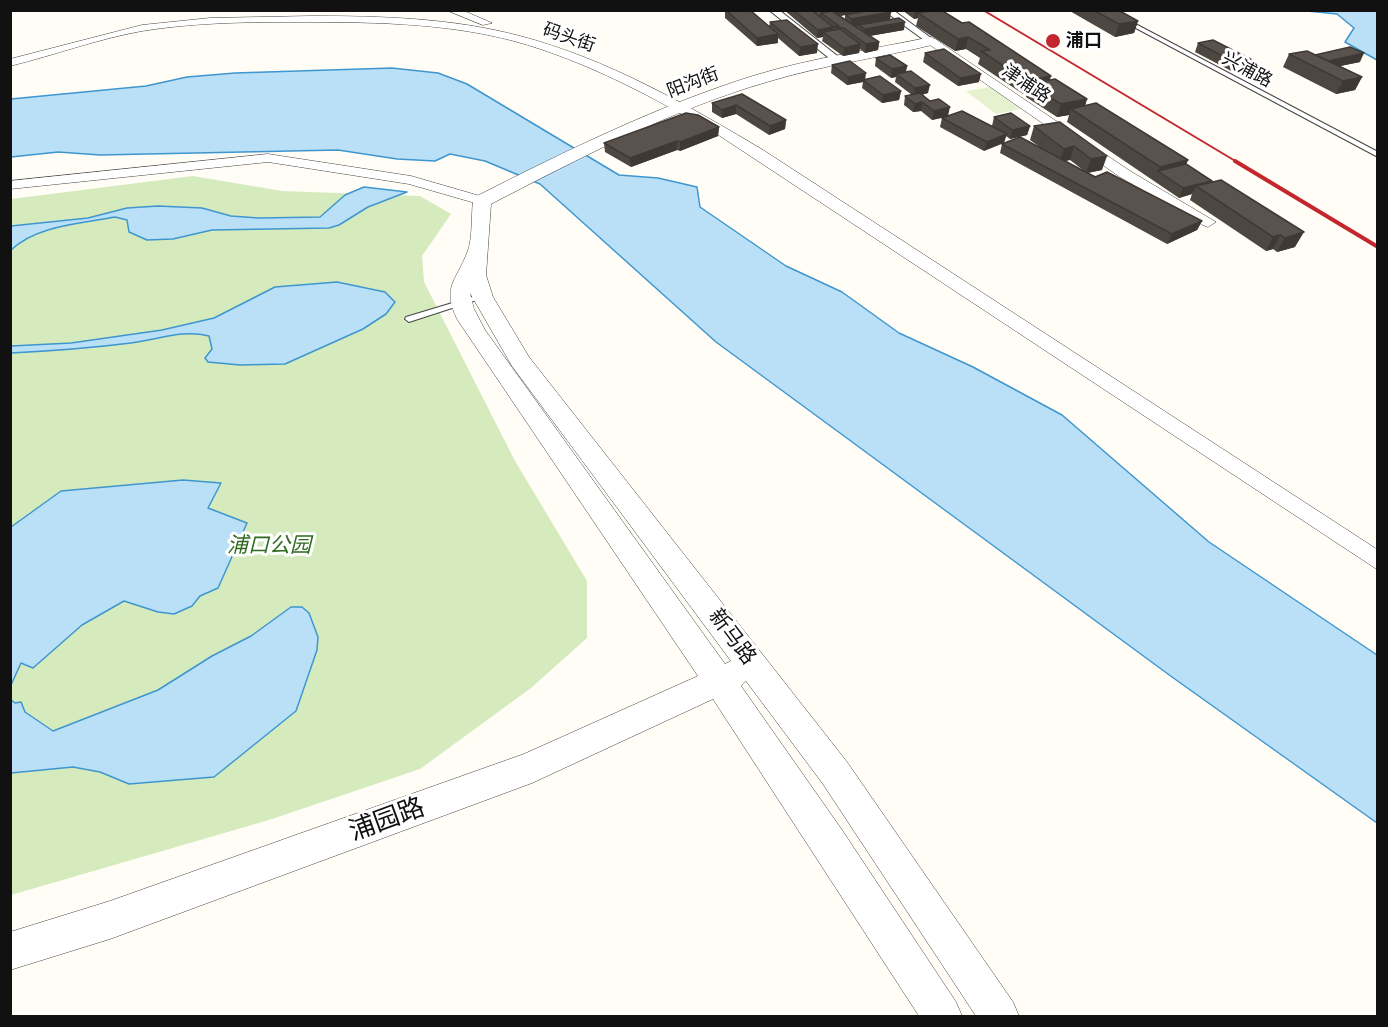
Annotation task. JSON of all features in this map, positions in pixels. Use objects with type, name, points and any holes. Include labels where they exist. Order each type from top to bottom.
[{"type":"street","points":[[419,22],[433,10]]},
{"type":"street","points":[[451,10],[491,24],[565,42],[676,97],[823,197],[1377,561]]},
{"type":"street","points":[[773,10],[837,60]]},
{"type":"street","name":"津浦路","points":[[887,10],[1125,174],[1208,222]]},
{"type":"street","name":"码头街","points":[[10,63],[143,28],[219,20],[333,18],[419,22],[546,47],[676,97]]},
{"type":"street","name":"阳沟街","points":[[482,201],[580,151],[676,97],[776,73],[931,41]]},
{"type":"street","points":[[10,186],[268,158],[411,180],[482,201],[476,255],[459,288],[471,301]]},
{"type":"street","name":"新马路","points":[[471,301],[520,361],[835,773],[999,1017]]},
{"type":"street","name":"新马路","points":[[471,301],[475,332],[719,681],[885,927],[942,1017]]},
{"type":"street","name":"浦园路","points":[[10,951],[110,920],[532,767],[753,665]]},
{"type":"lane","name":"兴浦路","points":[[1104,10],[1377,155]]},
{"type":"lane","points":[[409,320],[471,301]]},
{"type":"green space","points":[[991,87],[1021,109],[996,114],[966,91]]},
{"type":"green space","name":"浦口公园","points":[[193,176],[282,191],[420,196],[451,214],[422,256],[424,282],[515,461],[587,581],[587,638],[531,688],[420,769],[269,820],[11,895],[11,199]]},
{"type":"water","points":[[1307,11],[1377,11],[1377,60],[1345,42],[1354,28],[1337,14]]},
{"type":"water","points":[[392,68],[438,73],[467,84],[619,175],[658,178],[697,187],[700,207],[786,266],[842,292],[899,333],[973,367],[1062,415],[1209,542],[1377,655],[1377,823],[1172,677],[716,342],[540,184],[485,161],[450,154],[435,161],[397,159],[338,150],[100,155],[58,152],[11,157],[11,99],[146,86],[187,77],[235,73]]},
{"type":"water","points":[[364,187],[407,192],[368,207],[339,225],[329,228],[212,230],[173,239],[147,240],[129,232],[127,220],[115,217],[46,230],[33,235],[11,250],[11,226],[88,218],[127,208],[158,206],[202,208],[231,216],[259,218],[320,217],[345,195]]},
{"type":"water","points":[[337,282],[385,292],[395,302],[386,314],[363,329],[285,364],[240,365],[208,362],[205,358],[212,349],[209,336],[199,334],[170,336],[116,345],[11,353],[11,346],[71,343],[162,330],[214,318],[275,287]]},
{"type":"water","points":[[183,480],[221,483],[208,508],[247,523],[218,588],[200,596],[192,606],[174,614],[158,612],[124,601],[82,625],[33,668],[21,663],[11,685],[11,527],[61,491]]},
{"type":"water","points":[[291,607],[302,607],[309,613],[318,637],[317,650],[296,711],[214,777],[129,784],[100,772],[73,767],[11,773],[11,700],[15,703],[21,702],[25,712],[53,731],[158,690],[212,656],[251,636]]},
{"type":"building","points":[[726,10],[750,10],[778,34],[757,38]]},
{"type":"building","points":[[793,10],[811,10],[833,27],[818,30]]},
{"type":"building","points":[[812,10],[827,11],[821,13],[820,17]]},
{"type":"building","points":[[870,10],[889,10],[891,12],[851,19],[846,15]]},
{"type":"building","points":[[941,10],[962,23],[969,22],[1051,76],[1027,81],[981,51],[990,50],[968,37],[958,39],[918,13]]},
{"type":"building","points":[[1093,10],[1118,10],[1138,21],[1119,24]]},
{"type":"building","points":[[832,11],[879,42],[866,44],[844,28],[833,27],[839,26],[821,13]]},
{"type":"building","points":[[899,18],[905,22],[865,29],[859,25]]},
{"type":"building","points":[[787,20],[818,44],[800,47],[770,22]]},
{"type":"building","points":[[840,29],[860,44],[844,48],[823,32]]},
{"type":"building","points":[[1213,40],[1258,63],[1243,67],[1198,43]]},
{"type":"building","points":[[1350,47],[1364,53],[1329,61],[1315,55]]},
{"type":"building","points":[[944,49],[981,74],[960,78],[925,53]]},
{"type":"building","points":[[1307,51],[1362,77],[1343,81],[1289,54]]},
{"type":"building","points":[[890,55],[907,66],[892,69],[876,58]]},
{"type":"building","points":[[850,61],[866,73],[848,77],[832,65]]},
{"type":"building","points":[[911,71],[930,85],[915,88],[896,74]]},
{"type":"building","points":[[880,76],[901,91],[883,95],[863,80]]},
{"type":"building","points":[[1055,79],[1087,99],[1061,104],[1029,84]]},
{"type":"building","points":[[920,93],[930,101],[939,99],[950,107],[934,111],[922,102],[915,104],[905,96]]},
{"type":"building","points":[[742,94],[786,120],[770,126],[736,105],[722,110],[712,103]]},
{"type":"building","points":[[1096,103],[1188,160],[1160,167],[1071,109]]},
{"type":"building","points":[[962,111],[1007,134],[987,142],[942,118]]},
{"type":"building","points":[[686,113],[698,115],[719,127],[630,158],[604,143]]},
{"type":"building","points":[[1011,113],[1030,126],[1012,130],[994,117]]},
{"type":"building","points":[[1060,122],[1107,156],[1091,159],[1074,146],[1064,149],[1034,126]]},
{"type":"building","points":[[1020,137],[1095,177],[1107,172],[1202,221],[1172,234],[1002,144]]},
{"type":"building","points":[[1186,164],[1212,181],[1183,188],[1158,171]]},
{"type":"building","points":[[1221,180],[1304,232],[1285,238],[1280,235],[1273,237],[1196,186]]},
{"type":"railway","points":[[983,10],[1237,162]]},
{"type":"railway","points":[[1235,161],[1378,247]]},
{"type":"place","name":"浦口","points":[[1053,41]]}]
